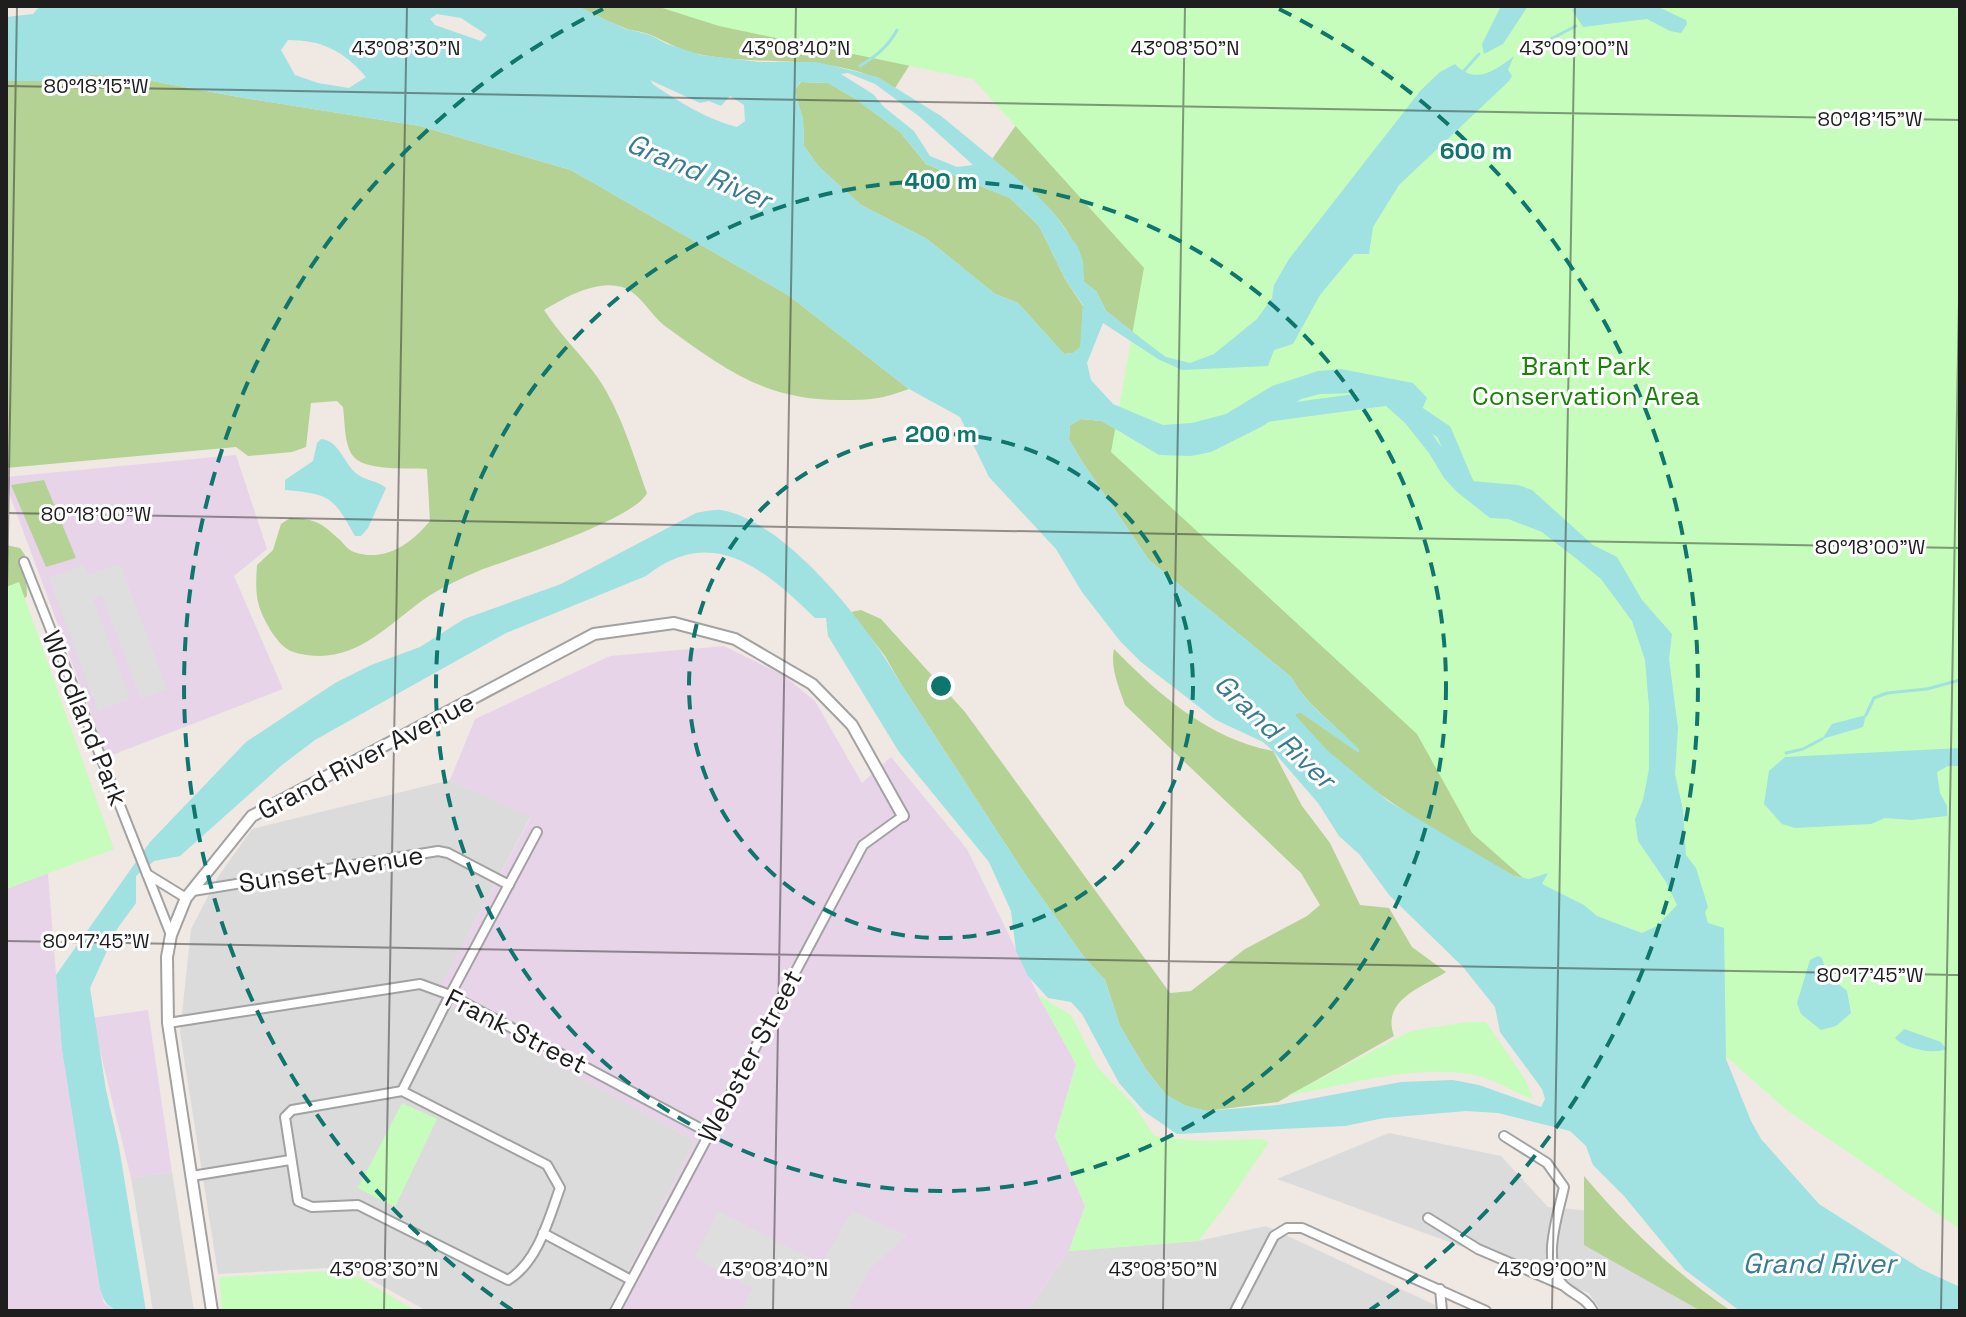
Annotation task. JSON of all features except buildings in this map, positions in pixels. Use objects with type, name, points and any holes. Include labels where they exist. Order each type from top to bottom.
[{"type":"street","name":"Woodland Park","points":[[24,562],[171,935]]},
{"type":"street","name":"Grand River Avenue","points":[[212,1311],[168,1023],[167,957],[171,935],[190,894],[252,816],[594,634],[674,623],[735,639],[812,684],[852,725],[903,816]]},
{"type":"street","name":"Webster Street","points":[[615,1311],[863,845],[903,816]]},
{"type":"street","points":[[402,1091],[537,832]]},
{"type":"street","name":"Sunset Avenue","points":[[190,894],[438,851],[448,853],[509,885]]},
{"type":"street","points":[[146,874],[190,894]]},
{"type":"street","name":"Frank Street","points":[[168,1023],[420,984],[450,995],[709,1133]]},
{"type":"street","points":[[402,1091],[547,1165],[560,1188],[543,1233],[520,1273],[508,1280],[358,1205],[312,1207],[298,1201],[290,1160],[285,1117],[292,1110],[402,1091]]},
{"type":"street","points":[[1504,1136],[1547,1163],[1564,1187],[1551,1262],[1562,1285]]},
{"type":"street","points":[[192,1176],[290,1160]]},
{"type":"street","points":[[1428,1218],[1478,1249],[1562,1285],[1589,1303],[1593,1311]]},
{"type":"street","points":[[1235,1311],[1274,1236],[1287,1228],[1302,1228],[1486,1311]]},
{"type":"street","points":[[543,1233],[631,1280]]},
{"type":"street","points":[[1440,1289],[1442,1311]]},
{"type":"shaded area","points":[[236,455],[267,549],[234,576],[283,689],[107,757],[6,485],[6,477]]},
{"type":"shaded area","points":[[120,564],[167,689],[141,699],[102,595],[93,599],[130,699],[98,711],[49,578],[84,565],[88,575]]},
{"type":"shaded area","points":[[724,646],[783,675],[815,701],[862,783],[891,757],[967,849],[1038,995],[1076,1064],[1055,1136],[1085,1206],[1069,1251],[1027,1311],[608,1311],[695,1141],[434,998],[531,817],[450,780],[475,719],[610,656]]},
{"type":"shaded area","points":[[450,780],[531,816],[435,997],[695,1141],[608,1311],[427,1311],[348,1267],[218,1274],[180,1033],[191,929],[218,877],[252,829]]},
{"type":"shaded area","points":[[48,873],[62,1050],[100,1289],[104,1303],[115,1311],[6,1311],[6,889]]},
{"type":"shaded area","points":[[148,1010],[172,1172],[131,1178],[92,1018]]},
{"type":"shaded area","points":[[1389,1133],[1501,1156],[1548,1207],[1616,1213],[1719,1311],[1601,1311],[1589,1293],[1277,1179]]},
{"type":"shaded area","points":[[172,1172],[194,1311],[153,1311],[131,1178]]},
{"type":"shaded area","points":[[718,1211],[821,1264],[852,1211],[907,1235],[870,1269],[847,1311],[741,1311],[753,1288],[694,1258]]},
{"type":"shaded area","points":[[1266,1226],[1448,1311],[1027,1311],[1069,1251],[1198,1241]]},
{"type":"green space","points":[[577,6],[947,6],[895,88],[850,69],[696,54],[622,27]]},
{"type":"green space","name":"Brant Park Conservation Area","points":[[656,6],[1960,6],[1960,1229],[1788,1111],[1472,833],[1417,734],[1111,452],[1144,268],[973,79],[719,26]]},
{"type":"green space","points":[[91,75],[125,76],[420,126],[571,170],[788,295],[909,389],[861,400],[791,395],[747,380],[727,369],[665,326],[636,295],[625,288],[604,285],[572,295],[544,310],[606,391],[626,434],[647,493],[638,503],[598,526],[444,587],[356,648],[325,656],[291,651],[273,634],[263,616],[257,593],[257,565],[273,550],[281,524],[290,518],[307,519],[328,530],[352,551],[376,555],[397,549],[415,537],[430,521],[427,469],[387,468],[359,461],[348,445],[343,407],[337,401],[311,403],[306,447],[292,452],[248,456],[236,447],[6,468],[6,81],[55,81]]},
{"type":"green space","points":[[1052,75],[1183,243],[1147,343],[1106,311],[1096,291],[1084,282],[1074,244],[1052,212],[992,159]]},
{"type":"green space","points":[[801,82],[828,83],[856,99],[900,132],[926,164],[1010,198],[1039,226],[1065,279],[1083,306],[1081,347],[1073,353],[1064,354],[1018,303],[995,294],[927,239],[861,205],[819,167],[804,146],[803,119],[794,91]]},
{"type":"green space","points":[[1081,419],[1102,421],[1159,455],[1211,452],[1529,879],[1514,876],[1425,824],[1368,785],[1317,741],[1294,715],[1300,712],[1358,752],[1305,697],[1291,677],[1149,560],[1069,439],[1070,425]]},
{"type":"green space","points":[[44,480],[76,558],[46,567],[11,485]]},
{"type":"green space","points":[[6,545],[20,548],[25,555],[27,596],[6,614]]},
{"type":"green space","points":[[19,582],[114,849],[6,889],[6,587]]},
{"type":"green space","points":[[861,610],[881,619],[965,712],[1170,993],[1191,991],[1245,949],[1307,916],[1320,905],[1301,873],[1125,705],[1114,670],[1114,649],[1149,683],[1206,726],[1250,745],[1273,751],[1302,806],[1330,843],[1360,905],[1389,908],[1412,947],[1446,972],[1398,1004],[1391,1024],[1394,1036],[1278,1102],[1207,1111],[1186,1106],[1166,1095],[1145,1068],[1120,1026],[1105,980],[1084,957],[1025,874],[885,656],[851,612]]},
{"type":"green space","points":[[1038,995],[1071,1015],[1098,1068],[1133,1104],[1154,1136],[1199,1141],[1261,1139],[1269,1142],[1198,1241],[1069,1251],[1085,1206],[1055,1136],[1076,1064]]},
{"type":"green space","points":[[1486,1022],[1526,1081],[1533,1099],[1479,1076],[1447,1072],[1401,1074],[1287,1096],[1411,1031]]},
{"type":"green space","points":[[402,1103],[437,1119],[395,1207],[358,1188]]},
{"type":"green space","points":[[1584,1176],[1653,1249],[1731,1311],[1701,1311],[1584,1245]]},
{"type":"green space","points":[[346,1270],[416,1311],[222,1311],[219,1277]]},
{"type":"water","points":[[40,6],[577,6],[623,28],[701,55],[759,62],[817,62],[878,77],[941,116],[1037,195],[1078,247],[1083,261],[1084,282],[1096,291],[1106,311],[1166,357],[1190,363],[1214,354],[1257,319],[1272,298],[1274,285],[1289,259],[1421,90],[1440,72],[1455,64],[1463,71],[1478,75],[1493,70],[1514,56],[1508,70],[1512,76],[1509,81],[1399,185],[1373,227],[1369,254],[1354,254],[1320,295],[1293,344],[1274,350],[1268,366],[1182,370],[1158,359],[1103,323],[1087,363],[1091,380],[1113,404],[1163,425],[1192,423],[1226,414],[1272,386],[1318,371],[1341,369],[1413,383],[1427,398],[1419,416],[1459,471],[1471,481],[1518,485],[1532,490],[1593,545],[1617,557],[1642,600],[1672,634],[1669,659],[1678,728],[1675,774],[1683,810],[1686,855],[1696,868],[1708,907],[1705,912],[1708,923],[1724,928],[1726,1059],[1751,1121],[1761,1139],[1819,1204],[1921,1269],[1960,1287],[1960,1311],[1740,1311],[1685,1270],[1624,1196],[1593,1165],[1586,1146],[1570,1131],[1498,1113],[1466,1111],[1384,1118],[1345,1126],[1177,1134],[1145,1112],[1119,1083],[1082,1014],[1071,1002],[1048,998],[1028,976],[1016,951],[1011,911],[989,862],[899,752],[828,636],[826,618],[815,618],[757,569],[715,553],[694,553],[670,561],[646,576],[506,633],[315,740],[282,765],[180,856],[154,861],[136,876],[136,903],[117,929],[90,988],[146,1311],[112,1308],[100,1289],[62,1050],[56,975],[150,842],[246,742],[335,683],[371,665],[420,647],[464,619],[561,584],[696,513],[712,510],[746,518],[773,534],[799,555],[848,607],[887,661],[1025,874],[1084,957],[1105,980],[1120,1026],[1145,1068],[1166,1095],[1186,1106],[1207,1111],[1278,1105],[1401,1082],[1453,1080],[1479,1085],[1541,1107],[1545,1099],[1542,1089],[1500,1032],[1495,1007],[1463,967],[1389,895],[1360,855],[1339,836],[1318,803],[1273,751],[1263,742],[1216,720],[1141,662],[1120,641],[1082,592],[1056,549],[989,477],[960,417],[909,389],[788,295],[571,170],[420,126],[125,76],[91,75],[55,81],[6,81],[6,17],[33,14]],"holes":[[[437,14],[461,18],[487,35],[481,41],[435,25],[430,19]],[[288,40],[311,42],[332,49],[366,77],[349,88],[295,75],[281,50]],[[848,73],[875,84],[920,117],[973,165],[957,167],[930,156],[914,131],[873,94],[841,74]],[[650,80],[700,103],[709,101],[721,106],[730,96],[744,105],[745,121],[737,127],[694,110],[654,85]],[[800,82],[828,83],[856,99],[900,132],[926,164],[1010,198],[1039,226],[1065,279],[1083,305],[1080,347],[1073,353],[1064,354],[1018,303],[995,294],[927,239],[861,205],[819,167],[804,146],[803,119],[795,91]],[[1358,393],[1376,397],[1405,423],[1457,492],[1490,518],[1508,519],[1542,532],[1601,579],[1632,621],[1645,660],[1649,707],[1649,769],[1643,800],[1635,819],[1638,841],[1666,882],[1677,905],[1657,926],[1642,933],[1597,916],[1584,905],[1542,884],[1548,873],[1529,879],[1514,876],[1388,801],[1327,750],[1295,715],[1300,712],[1359,753],[1359,749],[1305,697],[1291,677],[1149,560],[1069,439],[1070,425],[1081,419],[1102,421],[1159,455],[1191,456],[1211,452],[1263,426],[1301,399],[1320,394]]]},
{"type":"water","points":[[1501,6],[1528,6],[1503,44],[1484,54],[1482,44]]},
{"type":"water","points":[[1576,6],[1656,6],[1686,20],[1687,24],[1681,33],[1647,19],[1583,27],[1572,10]]},
{"type":"water","points":[[321,439],[332,443],[357,474],[386,488],[368,528],[361,536],[355,536],[329,500],[312,493],[285,490],[285,480],[313,461]]},
{"type":"water","points":[[1866,715],[1863,727],[1822,739],[1832,724]]},
{"type":"water","points":[[1960,748],[1960,766],[1948,766],[1937,772],[1947,816],[1911,820],[1885,818],[1871,824],[1795,828],[1782,824],[1764,804],[1769,771],[1785,757]]},
{"type":"water","points":[[1818,956],[1831,977],[1847,991],[1851,1013],[1836,1026],[1821,1030],[1801,1014],[1797,1003],[1810,960]]},
{"type":"water","points":[[1904,1029],[1941,1042],[1946,1049],[1927,1051],[1905,1045],[1895,1038]]},
{"type":"waterway","points":[[1528,55],[1541,44],[1576,26]]},
{"type":"waterway","points":[[860,66],[881,51],[897,30]]},
{"type":"waterway","points":[[1463,72],[1479,54]]},
{"type":"waterway","name":"Grand River","points":[[1259,415],[1392,397],[1444,432],[1469,491]]},
{"type":"waterway","points":[[1866,715],[1874,698],[1887,693],[1927,689],[1960,680]]},
{"type":"waterway","points":[[1786,753],[1803,749],[1822,739]]}]
